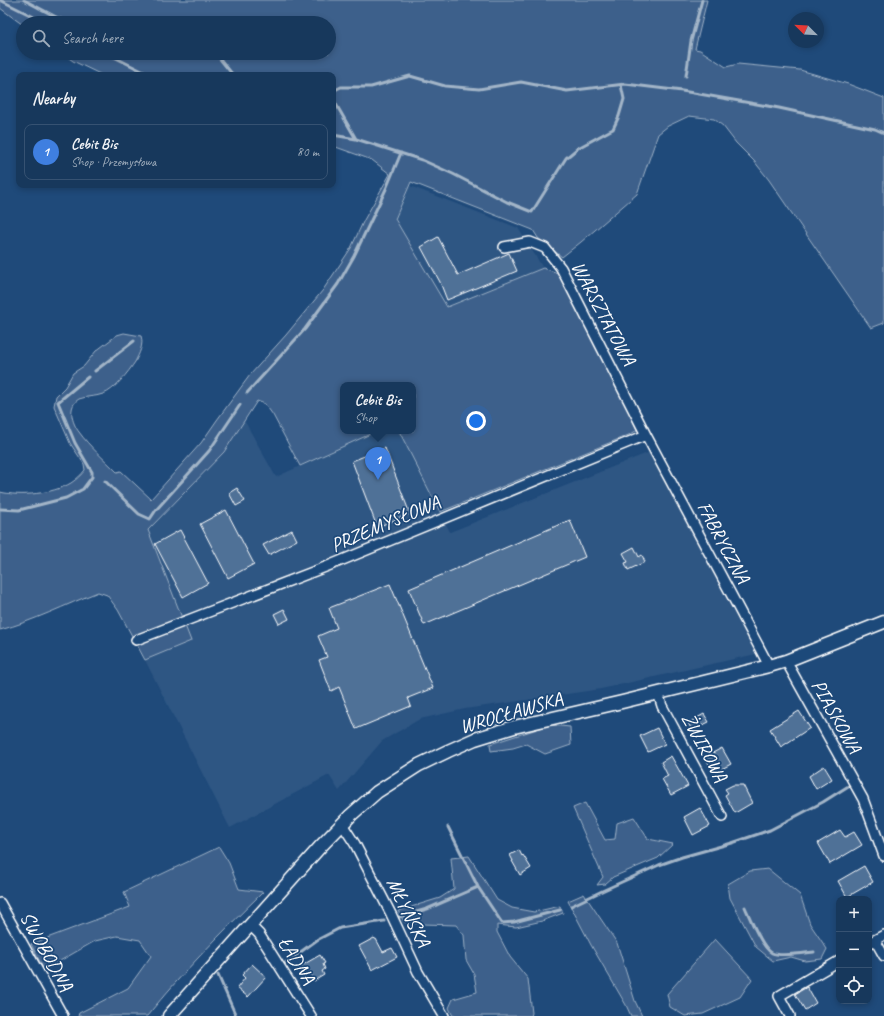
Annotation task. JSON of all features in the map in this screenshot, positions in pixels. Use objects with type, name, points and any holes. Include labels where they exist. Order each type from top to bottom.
[{"type":"main road","name":"WROCŁAWSKA","points":[[169,1016],[320,847],[351,815],[377,792],[420,765],[448,750],[475,739],[514,727],[658,694],[769,666],[786,661],[884,622]]},
{"type":"street","name":"WARSZTATOWA","points":[[504,247],[530,242],[546,248],[561,268],[646,435]]},
{"type":"street","name":"PRZEMYSŁOWA","points":[[136,640],[328,566],[646,435]]},
{"type":"street","name":"FABRYCZNA","points":[[646,435],[769,666]]},
{"type":"street","name":"PIASKOWA","points":[[786,661],[863,799],[884,856]]},
{"type":"street","name":"ŻWIROWA","points":[[658,694],[662,706],[722,817]]},
{"type":"street","name":"MŁYŃSKA","points":[[342,824],[355,844],[391,914],[418,972],[444,1016]]},
{"type":"street","name":"SWOBODNA","points":[[0,903],[63,1016]]},
{"type":"street","name":"ŁADNA","points":[[250,925],[259,934],[311,1016]]},
{"type":"street","points":[[884,935],[872,941],[884,956]]},
{"type":"street","points":[[790,1016],[779,996],[836,963]]},
{"type":"shaded area","points":[[0,0],[707,0],[695,49],[700,50],[726,67],[738,64],[800,70],[848,84],[884,98],[884,323],[871,328],[769,180],[723,126],[714,119],[689,116],[668,126],[658,134],[637,194],[562,257],[538,238],[533,230],[411,182],[395,219],[447,307],[543,268],[558,273],[637,430],[631,434],[440,512],[401,434],[416,434],[416,382],[340,382],[340,434],[370,434],[300,466],[273,415],[265,404],[257,401],[224,452],[148,530],[191,641],[145,660],[118,610],[107,595],[98,592],[37,617],[0,630],[0,492],[8,494],[36,494],[55,490],[71,483],[85,470],[84,464],[70,443],[54,406],[56,396],[65,387],[73,373],[84,366],[96,351],[117,335],[124,333],[141,336],[141,346],[138,356],[121,380],[107,392],[100,395],[79,399],[73,406],[72,415],[76,428],[92,447],[117,472],[121,471],[151,499],[201,443],[250,375],[286,335],[323,290],[351,248],[364,220],[390,174],[372,160],[336,147],[336,72],[96,72],[72,60],[336,60],[336,16],[16,16],[16,20],[0,8]]},
{"type":"shaded area","points":[[410,186],[518,228],[543,268],[447,307],[395,219]]},
{"type":"shaded area","points":[[244,420],[276,477],[370,434],[401,434],[450,532],[650,452],[756,654],[601,689],[465,709],[420,719],[382,741],[339,791],[329,775],[230,828],[145,660],[191,641],[148,530],[224,452]]},
{"type":"shaded area","points":[[550,725],[570,727],[571,745],[545,754],[526,744],[513,748],[491,751],[490,744]]},
{"type":"shaded area","points":[[585,803],[605,840],[615,839],[617,823],[634,817],[648,839],[673,844],[658,858],[613,877],[605,884],[597,885],[603,877],[573,808]]},
{"type":"shaded area","points":[[219,847],[229,863],[239,889],[263,892],[203,952],[147,1016],[78,1016],[79,1013],[128,988],[151,956],[140,940],[117,936],[95,941],[44,970],[31,944],[130,907],[124,892]]},
{"type":"shaded area","points":[[469,856],[497,900],[512,908],[534,912],[560,906],[563,913],[542,921],[516,927],[497,925],[497,932],[510,957],[528,979],[532,1013],[531,1016],[453,1016],[449,1008],[453,999],[477,992],[474,974],[466,960],[464,935],[456,925],[404,922],[398,911],[440,898],[454,889],[451,858]]},
{"type":"shaded area","points":[[768,869],[800,895],[810,924],[827,949],[822,959],[805,961],[791,957],[773,961],[756,947],[730,898],[728,884],[750,871]]},
{"type":"shaded area","points":[[584,894],[617,943],[635,1001],[642,1016],[631,1016],[568,901]]},
{"type":"shaded area","points":[[715,939],[752,979],[740,997],[703,1014],[685,1016],[670,1007],[667,994]]},
{"type":"building","points":[[438,237],[458,275],[509,253],[517,271],[447,300],[440,282],[421,247]]},
{"type":"building","points":[[385,448],[410,514],[377,527],[352,461]]},
{"type":"building","points":[[237,488],[245,501],[236,506],[229,493]]},
{"type":"building","points":[[226,510],[254,564],[228,578],[200,524]]},
{"type":"building","points":[[570,520],[585,557],[424,625],[409,589]]},
{"type":"building","points":[[180,530],[208,583],[183,597],[155,544]]},
{"type":"building","points":[[292,530],[297,540],[269,555],[263,545]]},
{"type":"building","points":[[634,547],[639,557],[642,555],[645,562],[628,570],[625,563],[628,562],[623,553]]},
{"type":"building","points":[[390,584],[433,688],[408,698],[411,706],[356,729],[339,687],[331,691],[319,660],[327,657],[318,636],[337,628],[329,608]]},
{"type":"building","points":[[284,609],[289,619],[279,624],[274,614]]},
{"type":"building","points":[[799,711],[810,728],[781,747],[770,729]]},
{"type":"building","points":[[704,714],[709,722],[692,730],[688,723]]},
{"type":"building","points":[[657,728],[665,744],[648,752],[640,736]]},
{"type":"building","points":[[722,748],[731,764],[714,773],[705,757]]},
{"type":"building","points":[[671,756],[688,786],[671,795],[662,779],[668,776],[661,762]]},
{"type":"building","points":[[824,766],[832,779],[816,789],[809,776]]},
{"type":"building","points":[[733,785],[743,785],[752,803],[735,813],[725,795],[728,793],[725,789]]},
{"type":"building","points":[[700,808],[710,826],[693,835],[684,817]]},
{"type":"building","points":[[840,830],[845,837],[854,832],[862,845],[830,864],[818,843]]},
{"type":"building","points":[[519,850],[531,868],[520,875],[510,855]]},
{"type":"building","points":[[864,866],[873,882],[846,896],[838,881]]},
{"type":"building","points":[[374,938],[383,952],[392,948],[397,957],[372,970],[359,946]]},
{"type":"building","points":[[320,955],[325,963],[323,964],[325,969],[322,971],[324,975],[314,981],[309,972],[305,974],[301,966]]},
{"type":"building","points":[[252,964],[266,977],[248,997],[237,988],[245,978],[242,975]]},
{"type":"building","points":[[807,987],[816,1003],[805,1010],[795,994]]},
{"type":"waterway","points":[[0,0],[32,16]]},
{"type":"waterway","points":[[24,0],[54,16]]},
{"type":"waterway","points":[[686,76],[691,41],[702,0]]},
{"type":"waterway","points":[[120,60],[144,72]]},
{"type":"waterway","points":[[221,60],[231,72]]},
{"type":"waterway","points":[[336,90],[341,87],[371,87],[410,76],[445,86],[479,89],[521,82],[567,91],[625,84],[682,91],[779,108],[875,129],[884,133]]},
{"type":"waterway","points":[[336,104],[356,139],[422,160],[507,202],[532,212],[566,158],[578,148],[613,129],[624,99],[621,85]]},
{"type":"waterway","points":[[336,136],[356,139]]},
{"type":"waterway","points":[[247,393],[305,329],[338,284],[354,256],[386,189],[401,153]]},
{"type":"waterway","points":[[95,371],[134,341]]},
{"type":"waterway","points":[[0,509],[19,510],[66,498],[83,489],[92,477],[92,472],[75,443],[58,402],[88,377]]},
{"type":"waterway","points":[[105,481],[139,514],[150,519],[156,510],[209,451],[240,405]]},
{"type":"waterway","points":[[571,906],[659,865],[770,830],[823,802],[850,785]]},
{"type":"waterway","points":[[448,827],[478,887],[502,923],[514,922],[560,910]]},
{"type":"waterway","points":[[399,917],[427,909],[478,887]]},
{"type":"waterway","points":[[745,907],[760,939],[772,953],[786,955],[814,952]]},
{"type":"waterway","points":[[284,964],[317,940],[340,928],[384,921]]},
{"type":"waterway","points":[[218,975],[236,1016]]},
{"type":"place","name":"Cebit Bis","points":[[378,480]]}]
